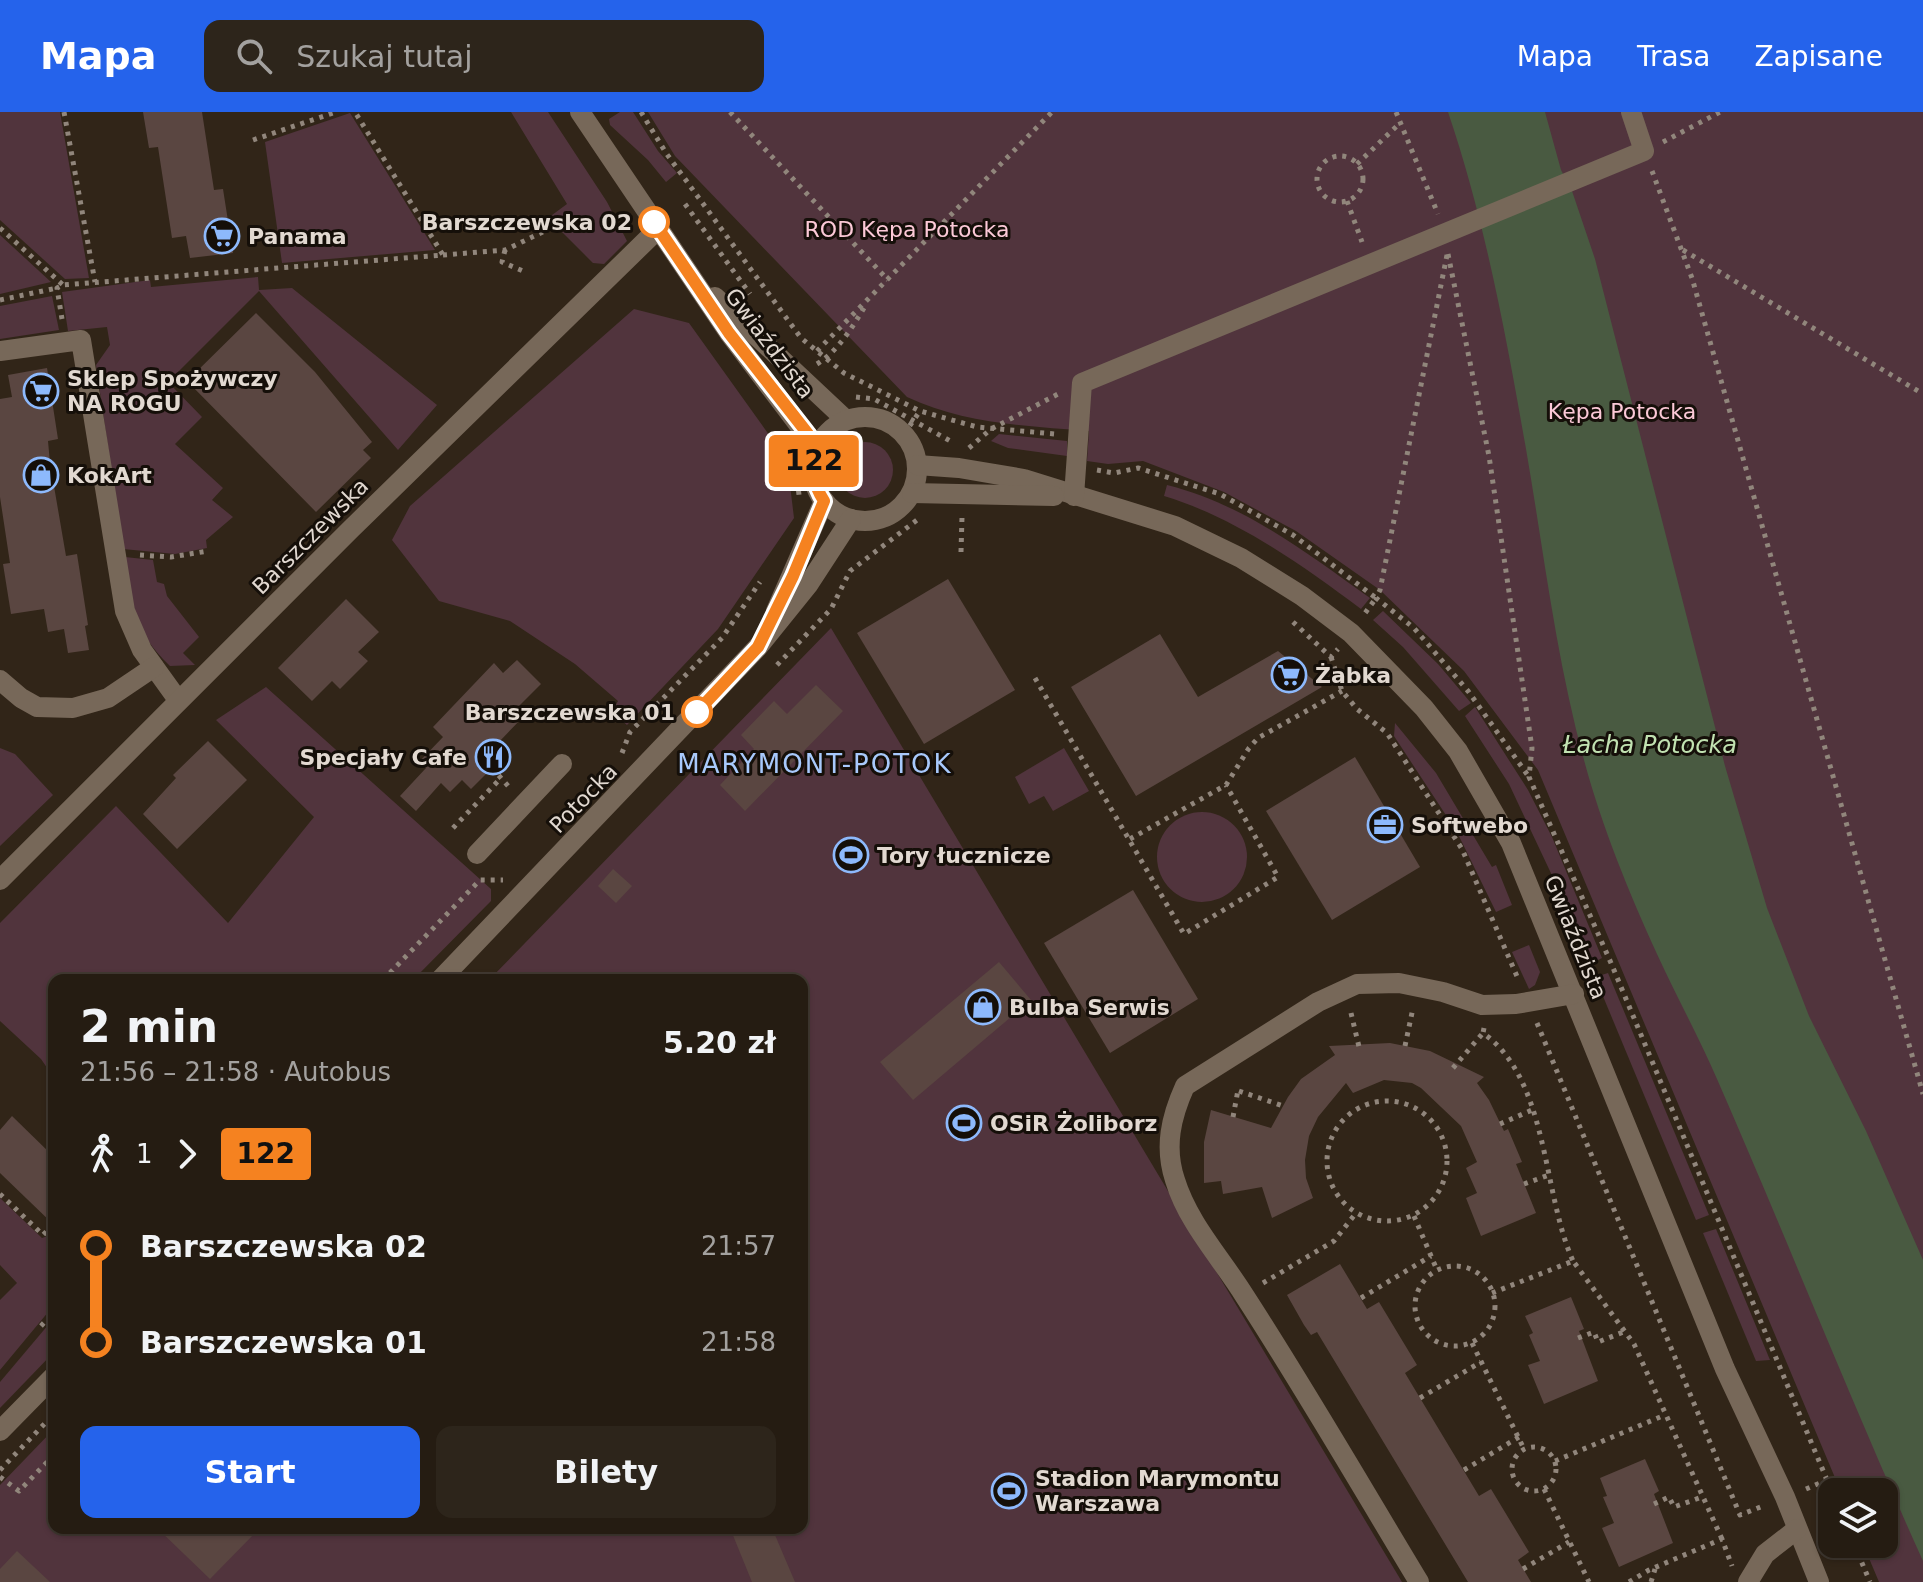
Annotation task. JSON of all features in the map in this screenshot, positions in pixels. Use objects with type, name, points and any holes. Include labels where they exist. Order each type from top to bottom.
[{"type":"street","points":[[1074,496],[1082,383],[1371,264],[1446,242],[1472,222],[1644,151],[1631,112]]},
{"type":"street","name":"Gwiaździsta","points":[[587,114],[658,229],[729,333],[817,449]]},
{"type":"street","name":"Barszczewska","points":[[0,880],[178,700],[658,229]]},
{"type":"street","name":"Gwiaździsta","points":[[684,266],[846,420]]},
{"type":"street","points":[[0,351],[81,340],[125,611],[132,632],[178,700]]},
{"type":"street","points":[[863,417],[880,419],[904,434],[911,443],[917,465],[912,493],[896,511],[875,520],[851,519],[836,512],[824,501],[814,482],[814,460],[817,449],[829,432],[846,420],[863,417]]},
{"type":"street","name":"Gwiaździsta","points":[[917,465],[959,468],[1024,479],[1175,526],[1241,558],[1302,596],[1351,633],[1394,675],[1458,751],[1511,843],[1725,1369],[1785,1497],[1819,1582]]},
{"type":"street","name":"Gwiaździsta","points":[[912,493],[1074,496]]},
{"type":"street","name":"Potocka","points":[[758,647],[793,576],[824,501]]},
{"type":"street","name":"Potocka","points":[[446,974],[758,647],[808,585],[851,519]]},
{"type":"street","points":[[0,680],[37,707],[73,708],[108,698],[154,667]]},
{"type":"street","points":[[477,854],[562,764]]},
{"type":"street","points":[[1419,1582],[1244,1294],[1189,1214],[1174,1179],[1169,1150],[1169,1130],[1174,1109],[1185,1086],[1318,1002],[1357,984],[1399,983],[1443,992],[1482,1005],[1528,1002],[1574,994]]},
{"type":"street","points":[[0,1431],[48,1382]]},
{"type":"street","points":[[1748,1582],[1765,1554],[1797,1529]]},
{"type":"path","points":[[64,112],[95,282]]},
{"type":"path","points":[[253,140],[336,112]]},
{"type":"path","points":[[355,112],[443,255]]},
{"type":"path","points":[[641,112],[666,153],[801,338],[844,373],[920,411],[977,427],[1079,437]]},
{"type":"path","points":[[730,112],[888,280]]},
{"type":"path","points":[[1042,112],[1047,118]]},
{"type":"path","points":[[869,300],[847,335],[813,367],[807,361],[1052,112]]},
{"type":"path","points":[[1396,112],[1446,242],[1489,456],[1532,748],[1529,777]]},
{"type":"path","points":[[1720,112],[1700,125],[1644,151],[1682,250],[1923,1094]]},
{"type":"path","points":[[1357,164],[1399,124]]},
{"type":"path","points":[[1337,156],[1352,159],[1363,178],[1354,198],[1347,201],[1333,201],[1320,192],[1317,185],[1323,163],[1337,156]]},
{"type":"path","points":[[1347,201],[1371,264]]},
{"type":"path","points":[[685,204],[754,299]]},
{"type":"path","points":[[0,228],[60,287],[66,341]]},
{"type":"path","points":[[0,300],[95,282],[505,250],[545,231]]},
{"type":"path","points":[[1331,657],[1380,590],[1446,242]]},
{"type":"path","points":[[505,250],[502,262],[523,271]]},
{"type":"path","points":[[1682,250],[1923,394]]},
{"type":"path","points":[[959,468],[960,456],[991,429],[1031,406],[1082,383]]},
{"type":"path","points":[[904,434],[920,411]]},
{"type":"path","points":[[957,494],[956,507],[963,508],[961,552]]},
{"type":"path","points":[[115,553],[171,557],[208,551]]},
{"type":"path","points":[[613,764],[630,732],[722,638],[764,575]]},
{"type":"path","points":[[1376,598],[1414,628],[1468,691],[1529,777],[1617,978],[1826,1478]]},
{"type":"path","points":[[1291,621],[1331,657],[1342,691],[1357,709],[1387,733],[1462,849],[1740,1515],[1818,1484]]},
{"type":"path","points":[[1035,678],[1184,934],[1278,877],[1226,785]]},
{"type":"path","points":[[1130,839],[1226,785],[1258,738],[1342,691]]},
{"type":"path","points":[[453,828],[501,778]]},
{"type":"path","points":[[389,974],[480,880],[503,880],[514,869]]},
{"type":"path","points":[[1405,1046],[1415,999]]},
{"type":"path","points":[[1348,1002],[1360,1051]]},
{"type":"path","points":[[1453,1068],[1483,1033],[1485,1027],[1471,1020]]},
{"type":"path","points":[[1483,1033],[1505,1053],[1532,1110],[1563,1239],[1573,1261],[1626,1331],[1722,1539],[1732,1568]]},
{"type":"path","points":[[1233,1117],[1239,1091],[1235,1083]]},
{"type":"path","points":[[1239,1091],[1283,1106]]},
{"type":"path","points":[[1391,1101],[1406,1104],[1430,1118],[1445,1142],[1447,1172],[1442,1186],[1434,1199],[1414,1216],[1394,1222],[1377,1221],[1356,1213],[1335,1193],[1328,1177],[1326,1159],[1329,1142],[1348,1115],[1364,1106],[1391,1101]]},
{"type":"path","points":[[1500,1124],[1532,1110]]},
{"type":"path","points":[[1524,1184],[1549,1175]]},
{"type":"path","points":[[0,1194],[43,1235],[48,1230]]},
{"type":"path","points":[[1253,1280],[1258,1286],[1334,1241],[1356,1213]]},
{"type":"path","points":[[1414,1216],[1437,1270]]},
{"type":"path","points":[[1361,1298],[1431,1256]]},
{"type":"path","points":[[1492,1293],[1573,1261]]},
{"type":"path","points":[[1452,1266],[1466,1267],[1479,1274],[1492,1293],[1495,1312],[1491,1325],[1472,1343],[1454,1346],[1437,1342],[1423,1331],[1416,1315],[1416,1297],[1423,1281],[1437,1270],[1452,1266]]},
{"type":"path","points":[[41,1326],[48,1318]]},
{"type":"path","points":[[1578,1338],[1594,1332],[1598,1342],[1626,1331]]},
{"type":"path","points":[[1472,1343],[1524,1449]]},
{"type":"path","points":[[1420,1398],[1481,1362]]},
{"type":"path","points":[[1555,1461],[1665,1415]]},
{"type":"path","points":[[0,1470],[48,1421]]},
{"type":"path","points":[[1464,1470],[1519,1437]]},
{"type":"path","points":[[1540,1447],[1548,1451],[1555,1461],[1554,1480],[1544,1489],[1534,1492],[1524,1489],[1516,1483],[1512,1474],[1516,1455],[1524,1449],[1540,1447]]},
{"type":"path","points":[[0,1477],[19,1491],[48,1461]]},
{"type":"path","points":[[1544,1489],[1589,1582]]},
{"type":"path","points":[[1654,1504],[1669,1497],[1674,1507],[1702,1497]]},
{"type":"path","points":[[1629,1582],[1722,1539]]},
{"type":"path","points":[[1523,1569],[1569,1542]]},
{"type":"path","points":[[1860,1558],[1870,1582]]},
{"type":"path","points":[[1651,1582],[1656,1568]]},
{"type":"green space","points":[[0,112],[60,112],[89,278],[65,279],[0,220]]},
{"type":"green space","points":[[511,112],[548,112],[607,202],[627,241],[604,264],[593,263],[548,218],[567,204]]},
{"type":"green space","points":[[620,112],[633,112],[658,151],[677,173],[666,182],[648,160],[610,125],[609,119]]},
{"type":"green space","name":"Kępa Potocka","points":[[648,112],[1923,112],[1923,1582],[1879,1582],[1869,1558],[1898,1558],[1898,1478],[1835,1478],[1538,770],[1464,671],[1380,590],[1296,531],[1224,492],[1143,461],[1108,464],[1087,461],[1089,431],[973,418],[907,397],[675,156]]},
{"type":"green space","points":[[350,113],[435,250],[282,263],[265,142]]},
{"type":"green space","points":[[0,235],[51,282],[0,294]]},
{"type":"green space","points":[[258,277],[259,290],[292,288],[437,405],[398,450],[259,291],[168,382],[202,417],[175,444],[223,488],[212,500],[233,517],[206,540],[207,548],[175,554],[123,549],[96,365],[110,345],[107,327],[68,331],[62,292],[150,280],[151,287]]},
{"type":"green space","points":[[52,296],[59,330],[0,339],[0,306]]},
{"type":"green space","points":[[634,309],[689,323],[787,460],[794,518],[718,629],[627,725],[612,712],[618,701],[575,664],[510,621],[439,601],[392,540],[410,506]]},
{"type":"green space","points":[[999,434],[1067,441],[1067,456],[1008,448],[991,441]]},
{"type":"green space","points":[[865,442],[885,450],[893,470],[885,490],[865,498],[845,490],[837,470],[845,450]]},
{"type":"green space","points":[[1167,485],[1195,493],[1248,517],[1298,547],[1370,598],[1361,609],[1267,544],[1217,517],[1164,496]]},
{"type":"green space","points":[[125,557],[153,560],[157,582],[164,584],[167,596],[199,637],[183,653],[195,665],[170,666],[148,640],[132,604]]},
{"type":"green space","points":[[1383,611],[1438,664],[1471,703],[1459,711],[1403,647],[1373,620]]},
{"type":"green space","name":"OSiR Żoliborz","points":[[831,628],[1402,1582],[0,1582],[0,1485],[48,1435],[48,1534],[808,1534],[808,974],[495,974]]},
{"type":"green space","points":[[266,687],[491,889],[491,901],[419,974],[48,974],[48,1069],[0,1021],[0,923],[116,806],[228,923],[314,817],[216,720]]},
{"type":"green space","points":[[1475,707],[1528,790],[1552,837],[1602,958],[1589,965],[1557,886],[1509,784],[1465,716]]},
{"type":"green space","points":[[1395,723],[1436,773],[1492,867],[1496,865],[1512,905],[1496,912],[1457,832],[1394,736]]},
{"type":"green space","points":[[0,748],[15,754],[53,795],[0,846]]},
{"type":"green space","points":[[1064,748],[1089,791],[1053,811],[1044,796],[1029,804],[1015,777]]},
{"type":"green space","points":[[1202,812],[1219,816],[1234,825],[1243,840],[1247,857],[1243,874],[1234,889],[1219,898],[1202,902],[1185,898],[1170,889],[1161,874],[1157,857],[1161,840],[1170,825],[1185,816]]},
{"type":"green space","points":[[1529,945],[1540,972],[1535,985],[1529,989],[1512,952]]},
{"type":"green space","points":[[1608,973],[1709,1215],[1696,1220],[1595,977]]},
{"type":"green space","points":[[0,1198],[42,1238],[48,1236],[48,1312],[0,1370],[0,1300],[17,1283],[0,1265]]},
{"type":"green space","points":[[1716,1229],[1770,1360],[1756,1361],[1703,1233]]},
{"type":"green space","points":[[48,1325],[48,1358],[0,1408],[0,1382]]},
{"type":"water","name":"Łacha Potocka","points":[[1448,112],[1545,112],[1561,170],[1572,191],[1595,259],[1725,766],[1767,908],[1809,1016],[1866,1131],[1923,1260],[1923,1561],[1898,1504],[1898,1478],[1886,1478],[1717,1079],[1636,907],[1599,809],[1574,722],[1493,279]]},
{"type":"building","points":[[143,112],[202,112],[214,190],[223,189],[233,253],[190,258],[186,236],[172,238],[158,147],[149,148]]},
{"type":"building","points":[[256,313],[315,372],[372,442],[363,450],[371,458],[316,512],[187,381]]},
{"type":"building","points":[[47,368],[58,439],[48,441],[50,463],[66,556],[77,554],[88,625],[85,626],[89,650],[68,653],[64,629],[48,632],[44,609],[11,614],[3,564],[10,563],[0,497],[0,399],[12,397],[8,375]]},
{"type":"building","points":[[948,579],[1015,690],[924,744],[857,633]]},
{"type":"building","points":[[346,599],[379,632],[358,652],[368,661],[340,689],[332,681],[312,701],[278,668]]},
{"type":"building","points":[[1160,634],[1198,697],[1278,651],[1322,687],[1136,796],[1071,687]]},
{"type":"building","points":[[517,660],[541,684],[515,710],[523,717],[498,743],[508,752],[471,789],[462,780],[450,792],[441,783],[416,811],[400,796],[426,768],[419,762],[443,737],[433,727],[494,663],[503,673]]},
{"type":"building","points":[[816,685],[843,711],[745,811],[720,785],[754,749],[741,735],[774,701],[787,714]]},
{"type":"building","points":[[208,741],[247,780],[177,849],[143,814],[176,778],[173,775]]},
{"type":"building","points":[[1355,757],[1420,867],[1332,920],[1266,811]]},
{"type":"building","points":[[613,869],[632,886],[616,903],[598,886]]},
{"type":"building","points":[[1133,890],[1198,999],[1110,1053],[1044,943]]},
{"type":"building","points":[[999,962],[1031,1000],[913,1100],[880,1062]]},
{"type":"building","points":[[1390,1043],[1430,1051],[1484,1077],[1477,1083],[1504,1131],[1508,1129],[1522,1162],[1516,1164],[1536,1213],[1481,1236],[1466,1198],[1477,1193],[1466,1168],[1477,1162],[1461,1126],[1421,1088],[1412,1083],[1384,1080],[1353,1093],[1346,1083],[1318,1117],[1309,1136],[1305,1160],[1306,1178],[1313,1198],[1272,1218],[1262,1187],[1223,1194],[1221,1181],[1204,1183],[1204,1142],[1211,1110],[1271,1128],[1301,1079],[1335,1055],[1329,1046]]},
{"type":"building","points":[[12,1116],[48,1151],[48,1219],[0,1173],[0,1130]]},
{"type":"building","points":[[1340,1264],[1367,1309],[1379,1302],[1417,1365],[1405,1373],[1479,1496],[1491,1489],[1529,1552],[1518,1560],[1531,1582],[1468,1582],[1317,1332],[1311,1335],[1304,1325],[1287,1295]]},
{"type":"building","points":[[1571,1297],[1584,1329],[1579,1331],[1598,1381],[1544,1404],[1528,1365],[1540,1361],[1525,1316]]},
{"type":"building","points":[[1645,1459],[1659,1491],[1654,1494],[1673,1543],[1619,1567],[1602,1528],[1614,1523],[1603,1497],[1607,1496],[1600,1478]]},
{"type":"building","points":[[163,1534],[254,1534],[210,1579]]},
{"type":"building","points":[[732,1534],[775,1534],[795,1582],[752,1582]]},
{"type":"building","points":[[17,1551],[50,1582],[0,1582],[0,1569]]},
{"type":"bus line","name":"122","points":[[654,222],[729,333],[808,434],[817,449],[814,482],[824,501],[793,576],[758,647],[697,712]]},
{"type":"place","name":"Barszczewska 02","points":[[654,222]]},
{"type":"place","name":"Panama","points":[[222,236]]},
{"type":"place","name":"Sklep Spożywczy NA ROGU","points":[[41,391]]},
{"type":"place","name":"KokArt","points":[[41,475]]},
{"type":"place","name":"Żabka","points":[[1289,675]]},
{"type":"place","name":"Barszczewska 01","points":[[697,712]]},
{"type":"place","name":"Specjały Cafe","points":[[493,757]]},
{"type":"place","name":"Softwebo","points":[[1385,825]]},
{"type":"place","name":"Tory łucznicze","points":[[851,855]]},
{"type":"place","name":"Bulba Serwis","points":[[983,1007]]},
{"type":"place","name":"OSiR Żoliborz","points":[[964,1123]]},
{"type":"place","name":"Stadion Marymontu Warszawa","points":[[1009,1491]]},
{"type":"district","name":"MARYMONT-POTOK","points":[[815,764]]},
{"type":"park label","name":"ROD Kępa Potocka","points":[[907,229]]}]
